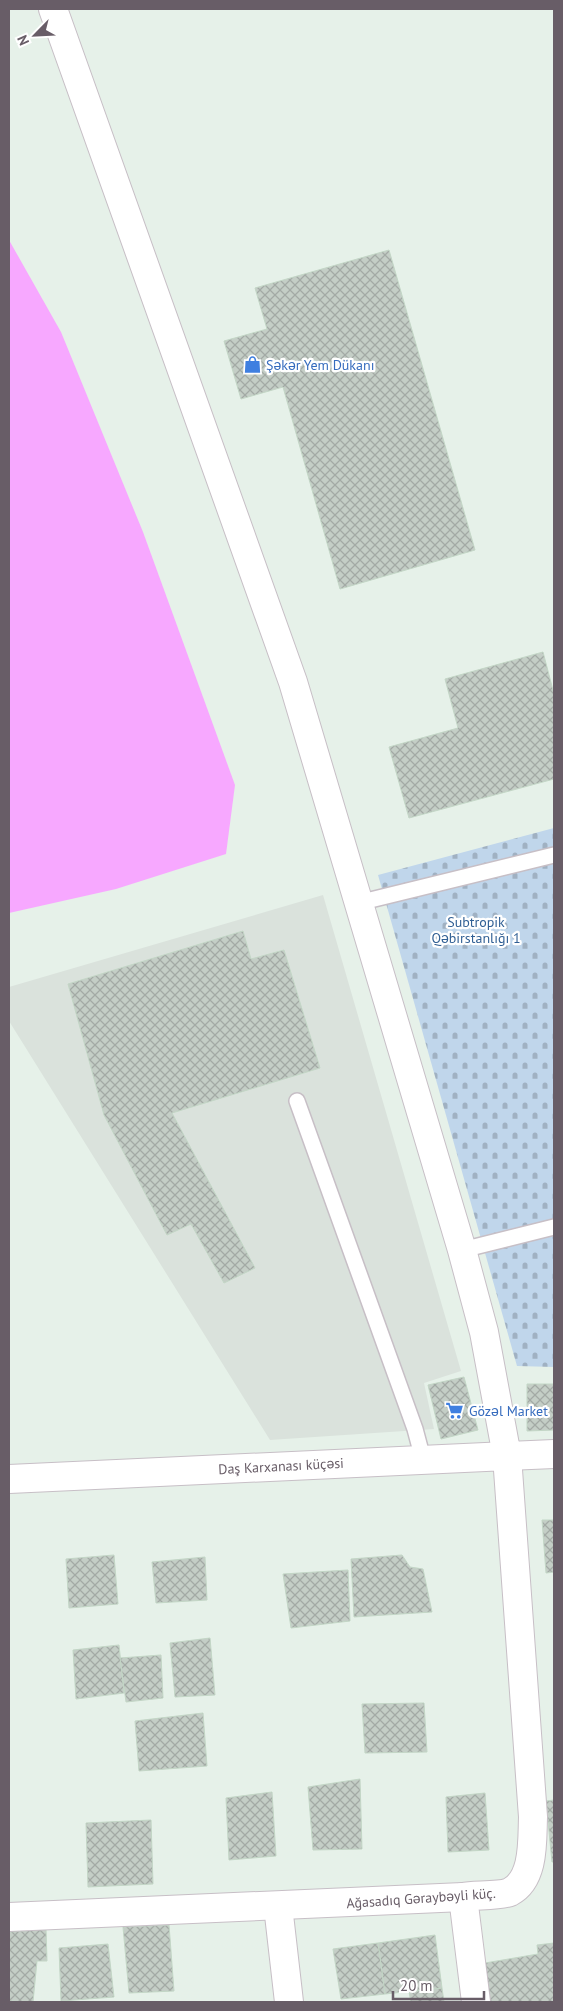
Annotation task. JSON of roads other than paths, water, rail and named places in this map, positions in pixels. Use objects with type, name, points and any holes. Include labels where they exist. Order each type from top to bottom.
[{"type":"street","name":"Ağasadıq Gəraybəyli küç.","points":[[9,1917],[463,1897],[510,1892],[525,1877],[532,1852],[533,1817],[507,1456],[484,1332],[462,1250],[293,682],[53,9]]},
{"type":"street","name":"Daş Karxanası küçəsi","points":[[9,1478],[554,1454]]},
{"type":"street","points":[[463,1897],[476,2002]]},
{"type":"street","points":[[278,1906],[289,2002]]},
{"type":"lane","points":[[358,903],[554,855]]},
{"type":"lane","points":[[297,1101],[415,1429],[423,1459]]},
{"type":"lane","points":[[462,1250],[554,1227]]},
{"type":"place","name":"Şəkər Yem Dükanı","points":[[252,365]]},
{"type":"place","name":"Gözəl Market","points":[[455,1411]]},
{"type":"park label","name":"Subtropik Qəbirstanlığı 1","points":[[476,930]]}]
